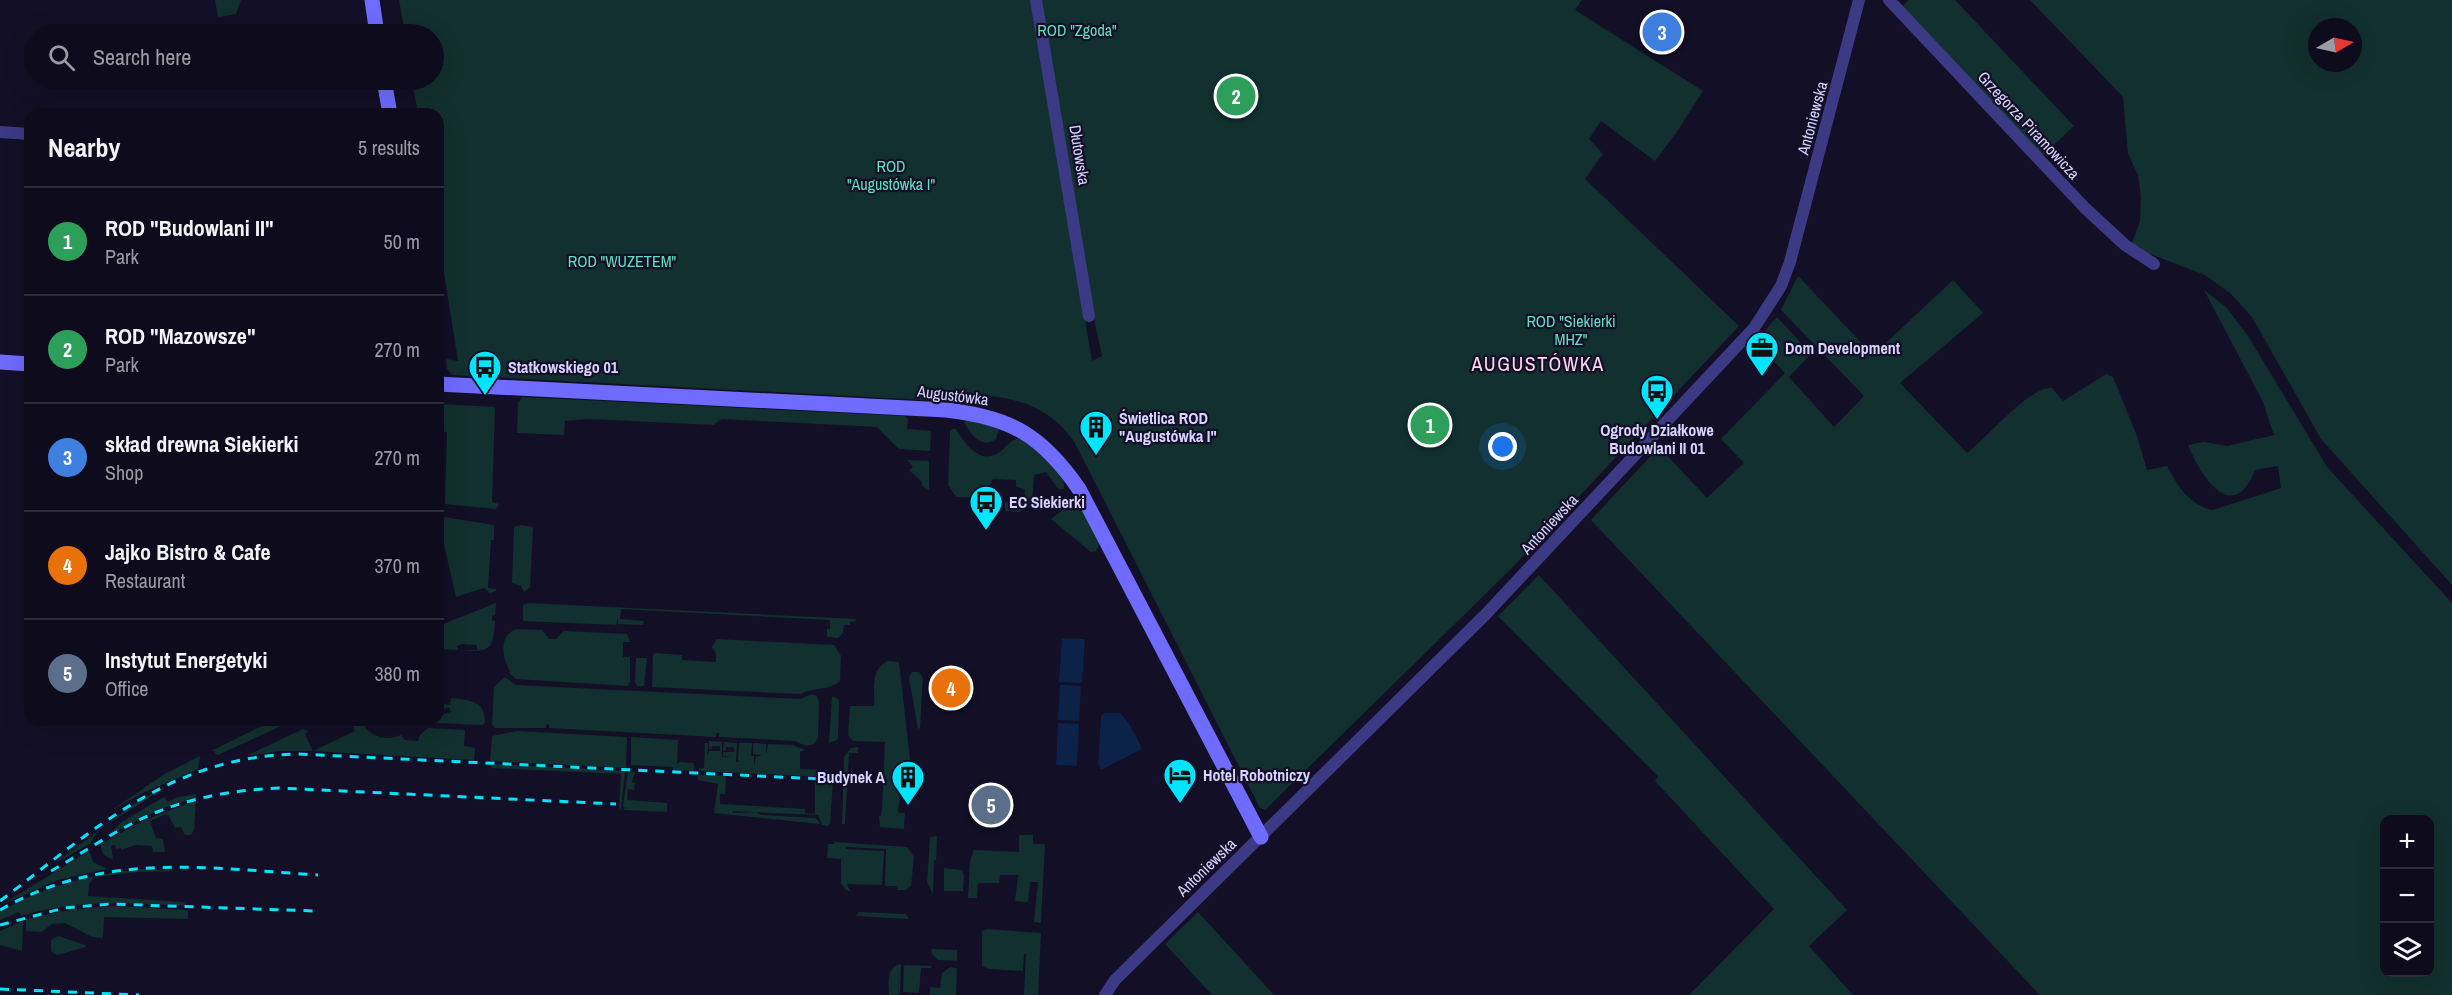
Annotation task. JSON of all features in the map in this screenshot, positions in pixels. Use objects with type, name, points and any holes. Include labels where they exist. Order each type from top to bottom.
[{"type":"street","points":[[372,0],[376,24]]},
{"type":"street","name":"Dłutowska","points":[[1036,0],[1089,316]]},
{"type":"street","name":"Antoniewska","points":[[1105,995],[1115,980],[1486,614],[1692,397],[1765,313],[1780,286],[1795,247],[1859,0]]},
{"type":"street","name":"Grzegorza Piramowicza","points":[[1889,0],[2085,208],[2125,245],[2154,264]]},
{"type":"street","points":[[386,90],[389,108]]},
{"type":"street","points":[[0,132],[24,134]]},
{"type":"street","points":[[0,362],[24,364]]},
{"type":"street","name":"Augustówka","points":[[444,384],[946,410],[988,416],[1015,426],[1055,458],[1079,489],[1261,837]]},
{"type":"green space","points":[[215,0],[241,0],[236,14],[218,17]]},
{"type":"green space","points":[[399,0],[1031,0],[1092,361],[1102,356],[1092,310],[1041,0],[1582,0],[1575,10],[1703,91],[1655,161],[1601,121],[1589,139],[1603,154],[1585,179],[1739,326],[1512,568],[1265,810],[1260,808],[1075,443],[1061,426],[1029,405],[992,396],[931,394],[926,400],[452,375],[447,369],[446,359],[458,361],[444,273],[444,108],[417,108],[414,90],[444,90],[444,24],[403,24]]},
{"type":"green space","points":[[1908,0],[1955,0],[2074,126],[2041,157],[1901,8]]},
{"type":"green space","points":[[2030,0],[2452,0],[2452,585],[2321,439],[2252,317],[2231,294],[2205,275],[2140,250],[2132,243],[2140,221],[2141,198],[2138,175],[2128,154],[2123,97]]},
{"type":"green space","points":[[1798,276],[1873,355],[1953,280],[1983,313],[1900,383],[1967,453],[2008,414],[2032,395],[2052,388],[2063,401],[2106,374],[2113,377],[2137,436],[2147,470],[2167,466],[2185,494],[2205,508],[2213,510],[2281,488],[2278,466],[2255,470],[2246,486],[2237,494],[2228,495],[2209,482],[2188,445],[2204,442],[2227,446],[2274,435],[2263,402],[2204,290],[2226,307],[2248,336],[2327,467],[2452,603],[2452,995],[2040,995],[1591,520],[1659,447],[1707,498],[1744,463],[1721,439],[1785,373],[1755,342],[1777,317],[1811,354],[1789,377],[1834,427],[1864,396],[1781,310]]},
{"type":"green space","points":[[522,397],[905,416],[908,419],[907,429],[931,431],[930,451],[899,449],[877,427],[722,419],[713,425],[589,419],[565,421],[564,435],[517,433],[518,403]]},
{"type":"green space","points":[[444,404],[495,407],[492,502],[499,504],[496,509],[445,504],[447,432],[444,432]]},
{"type":"green space","points":[[970,419],[999,429],[996,439],[986,442],[977,439],[964,422]]},
{"type":"green space","points":[[956,429],[974,452],[987,456],[994,455],[1011,441],[1020,438],[1041,453],[1055,467],[1063,481],[1064,489],[1058,489],[1046,472],[1034,475],[1032,506],[1019,512],[1005,511],[1005,502],[1024,501],[1025,489],[1016,487],[1016,480],[993,479],[983,498],[956,497],[948,485],[950,431]]},
{"type":"green space","points":[[907,460],[929,461],[929,490],[922,486],[922,482],[909,470],[913,467]]},
{"type":"green space","points":[[1072,507],[1085,513],[1100,542],[1096,551],[1091,552],[1051,519],[1064,509]]},
{"type":"green space","points":[[444,517],[494,525],[488,588],[496,589],[496,591],[490,593],[484,588],[456,597],[444,544]]},
{"type":"green space","points":[[521,525],[533,527],[530,587],[524,592],[521,586],[512,583],[514,527]]},
{"type":"green space","points":[[1539,575],[1847,910],[1809,946],[1853,995],[1689,995],[1774,909],[1655,781],[1658,776],[1498,616]]},
{"type":"green space","points":[[496,603],[495,615],[492,616],[492,620],[495,621],[493,639],[488,648],[483,650],[477,651],[459,650],[477,650],[477,645],[461,644],[457,646],[458,650],[444,649],[444,624]]},
{"type":"green space","points":[[528,603],[855,619],[855,621],[850,622],[850,625],[844,625],[843,633],[838,638],[827,637],[830,620],[621,609],[620,619],[644,621],[643,625],[618,624],[618,618],[616,625],[523,621],[523,605]]},
{"type":"green space","points":[[517,629],[542,630],[549,639],[556,639],[564,631],[627,634],[630,642],[623,642],[623,657],[630,657],[630,682],[628,686],[516,679],[509,673],[503,647],[507,636]]},
{"type":"green space","points":[[717,639],[834,645],[841,656],[840,681],[831,686],[801,694],[652,687],[653,655],[655,653],[682,655],[682,660],[716,662],[716,654],[712,647]]},
{"type":"green space","points":[[636,658],[647,658],[644,686],[637,686],[635,682]]},
{"type":"green space","points":[[888,661],[899,662],[910,760],[912,761],[912,774],[914,774],[912,792],[900,792],[898,813],[905,813],[904,829],[880,827],[885,742],[853,741],[848,735],[850,706],[874,706],[876,674],[878,669]]},
{"type":"green space","points":[[912,672],[919,672],[923,678],[920,728],[918,729],[909,678]]},
{"type":"green space","points":[[505,677],[516,685],[800,699],[812,694],[817,696],[819,702],[818,738],[814,744],[806,746],[795,741],[719,737],[719,733],[716,733],[716,737],[549,728],[546,724],[546,728],[495,728],[492,724],[494,687]]},
{"type":"green space","points":[[832,696],[838,699],[839,703],[838,737],[837,740],[829,743]]},
{"type":"green space","points":[[451,698],[475,702],[482,709],[485,722],[482,725],[444,723],[444,714],[451,712],[449,707],[444,709],[444,704],[450,705]]},
{"type":"green space","points":[[262,726],[281,726],[218,755],[215,751],[211,751]]},
{"type":"green space","points":[[353,726],[364,726],[373,734],[383,738],[401,735],[405,740],[418,741],[420,735],[428,728],[465,730],[464,746],[475,748],[474,760],[312,751],[280,751],[246,756],[303,729],[308,731],[305,735],[313,751],[355,731]]},
{"type":"green space","points":[[517,731],[627,737],[626,768],[490,761],[492,736]]},
{"type":"green space","points":[[631,737],[678,740],[677,764],[679,762],[694,763],[694,771],[673,770],[673,767],[631,765]]},
{"type":"green space","points":[[709,741],[722,742],[722,757],[732,757],[723,756],[723,752],[734,752],[734,747],[726,747],[726,751],[723,750],[724,742],[737,743],[736,762],[740,762],[738,760],[739,743],[752,743],[751,756],[754,756],[754,766],[756,757],[762,755],[753,754],[753,743],[766,744],[766,755],[768,744],[792,745],[805,750],[800,752],[800,769],[828,770],[827,777],[698,771],[704,768],[705,743],[708,743],[707,756],[709,751],[720,751],[720,746],[712,746],[711,750],[709,749]]},
{"type":"green space","points":[[858,747],[858,753],[849,753],[845,824],[842,824],[844,757],[851,748]]},
{"type":"green space","points":[[200,756],[198,769],[145,792],[112,810],[163,775]]},
{"type":"green space","points":[[492,764],[625,771],[621,810],[619,807],[621,774],[491,768]]},
{"type":"green space","points":[[628,771],[635,772],[632,782],[635,783],[634,790],[628,789],[627,800],[667,803],[667,812],[623,810]]},
{"type":"green space","points":[[698,775],[726,776],[725,794],[720,794],[720,804],[805,809],[805,813],[815,814],[815,781],[833,781],[830,824],[825,827],[822,825],[818,815],[757,812],[761,815],[816,818],[820,824],[714,813],[718,784],[698,780]]},
{"type":"green space","points":[[174,782],[105,826],[134,804]]},
{"type":"green space","points":[[196,794],[196,798],[161,809],[107,836],[123,821],[164,797],[168,802],[175,798]]},
{"type":"green space","points":[[196,800],[194,830],[191,835],[185,835],[181,827],[175,828],[166,814],[150,821],[156,838],[163,839],[165,852],[153,852],[152,846],[135,845],[121,850],[121,848],[116,849],[115,845],[111,846],[113,859],[102,852],[101,844],[141,822]]},
{"type":"green space","points":[[102,828],[91,843],[54,864]]},
{"type":"green space","points":[[1019,835],[1033,835],[1033,844],[1045,844],[1041,923],[1034,922],[1038,882],[1030,882],[1028,902],[1015,901],[1018,875],[1000,875],[999,883],[978,883],[977,898],[968,898],[970,861],[974,850],[1019,852]]},
{"type":"green space","points":[[937,836],[933,894],[927,882],[930,837]]},
{"type":"green space","points":[[834,842],[907,847],[914,857],[911,886],[906,890],[898,890],[896,886],[885,886],[886,849],[846,847],[846,849],[884,851],[882,885],[848,884],[851,892],[846,890],[841,883],[841,859],[827,858],[828,844],[834,844]]},
{"type":"green space","points":[[89,851],[93,862],[107,869],[58,880],[3,904]]},
{"type":"green space","points":[[944,868],[962,870],[963,891],[944,891]]},
{"type":"green space","points":[[143,869],[185,871],[138,872],[94,877],[89,884],[88,896],[183,902],[188,906],[125,903],[83,905],[21,916],[19,912],[0,920],[0,912],[51,888],[105,874]]},
{"type":"green space","points":[[117,906],[188,910],[188,919],[104,917],[103,938],[92,937],[65,923],[52,924],[41,932],[26,931],[26,919],[75,909]]},
{"type":"green space","points":[[859,912],[906,914],[909,919],[856,916]]},
{"type":"green space","points":[[1198,912],[1274,995],[1212,995],[1165,944]]},
{"type":"green space","points":[[23,921],[22,951],[0,945],[0,931]]},
{"type":"green space","points":[[987,929],[1041,933],[1038,995],[1024,995],[1026,954],[1024,954],[1023,971],[989,969],[982,966],[982,931]]},
{"type":"green space","points":[[58,936],[86,947],[57,955],[51,951],[51,940]]},
{"type":"green space","points":[[931,949],[957,950],[957,961],[938,960],[932,954]]},
{"type":"green space","points":[[901,964],[900,993],[889,995],[890,972]]},
{"type":"green space","points":[[904,966],[932,966],[921,968],[919,993],[903,992]]},
{"type":"green space","points":[[950,967],[957,968],[956,995],[930,995],[930,987],[940,988],[942,973]]},
{"type":"water","points":[[1062,638],[1085,639],[1082,683],[1059,682]]},
{"type":"water","points":[[1060,685],[1081,686],[1079,721],[1058,720]]},
{"type":"water","points":[[1105,713],[1120,713],[1142,749],[1101,770],[1098,765],[1101,716]]},
{"type":"water","points":[[1058,723],[1079,724],[1077,766],[1056,765]]},
{"type":"railway","points":[[0,901],[103,823],[137,801],[173,782],[211,768],[253,758],[298,754],[843,780]]},
{"type":"railway","points":[[51,871],[116,832],[157,812],[202,798],[248,790],[279,788],[616,804]]},
{"type":"railway","points":[[0,910],[38,891],[77,879],[116,871],[195,867],[318,875]]},
{"type":"railway","points":[[0,925],[64,908],[110,904],[316,911]]},
{"type":"railway","points":[[0,989],[139,995]]},
{"type":"place","name":"skład drewna Siekierki","points":[[1662,32]]},
{"type":"place","name":"ROD \"Mazowsze\"","points":[[1236,96]]},
{"type":"place","name":"Dom Development","points":[[1762,377]]},
{"type":"place","name":"Statkowskiego 01","points":[[485,396]]},
{"type":"place","name":"Ogrody Działkowe Budowlani II 01","points":[[1657,420]]},
{"type":"place","name":"ROD \"Budowlani II\"","points":[[1430,425]]},
{"type":"place","name":"Świetlica ROD \"Augustówka I\"","points":[[1096,456]]},
{"type":"place","name":"EC Siekierki","points":[[986,531]]},
{"type":"place","name":"Jajko Bistro & Cafe","points":[[951,688]]},
{"type":"place","name":"Hotel Robotniczy","points":[[1180,804]]},
{"type":"place","name":"Instytut Energetyki","points":[[991,805]]},
{"type":"place","name":"Budynek A","points":[[908,806]]},
{"type":"district","name":"AUGUSTÓWKA","points":[[1538,363]]},
{"type":"park label","name":"ROD \"Zgoda\"","points":[[1077,30]]},
{"type":"park label","name":"ROD \"Augustówka I\"","points":[[891,175]]},
{"type":"park label","name":"ROD \"WUZETEM\"","points":[[622,261]]},
{"type":"park label","name":"ROD \"Siekierki MHZ\"","points":[[1571,330]]}]
